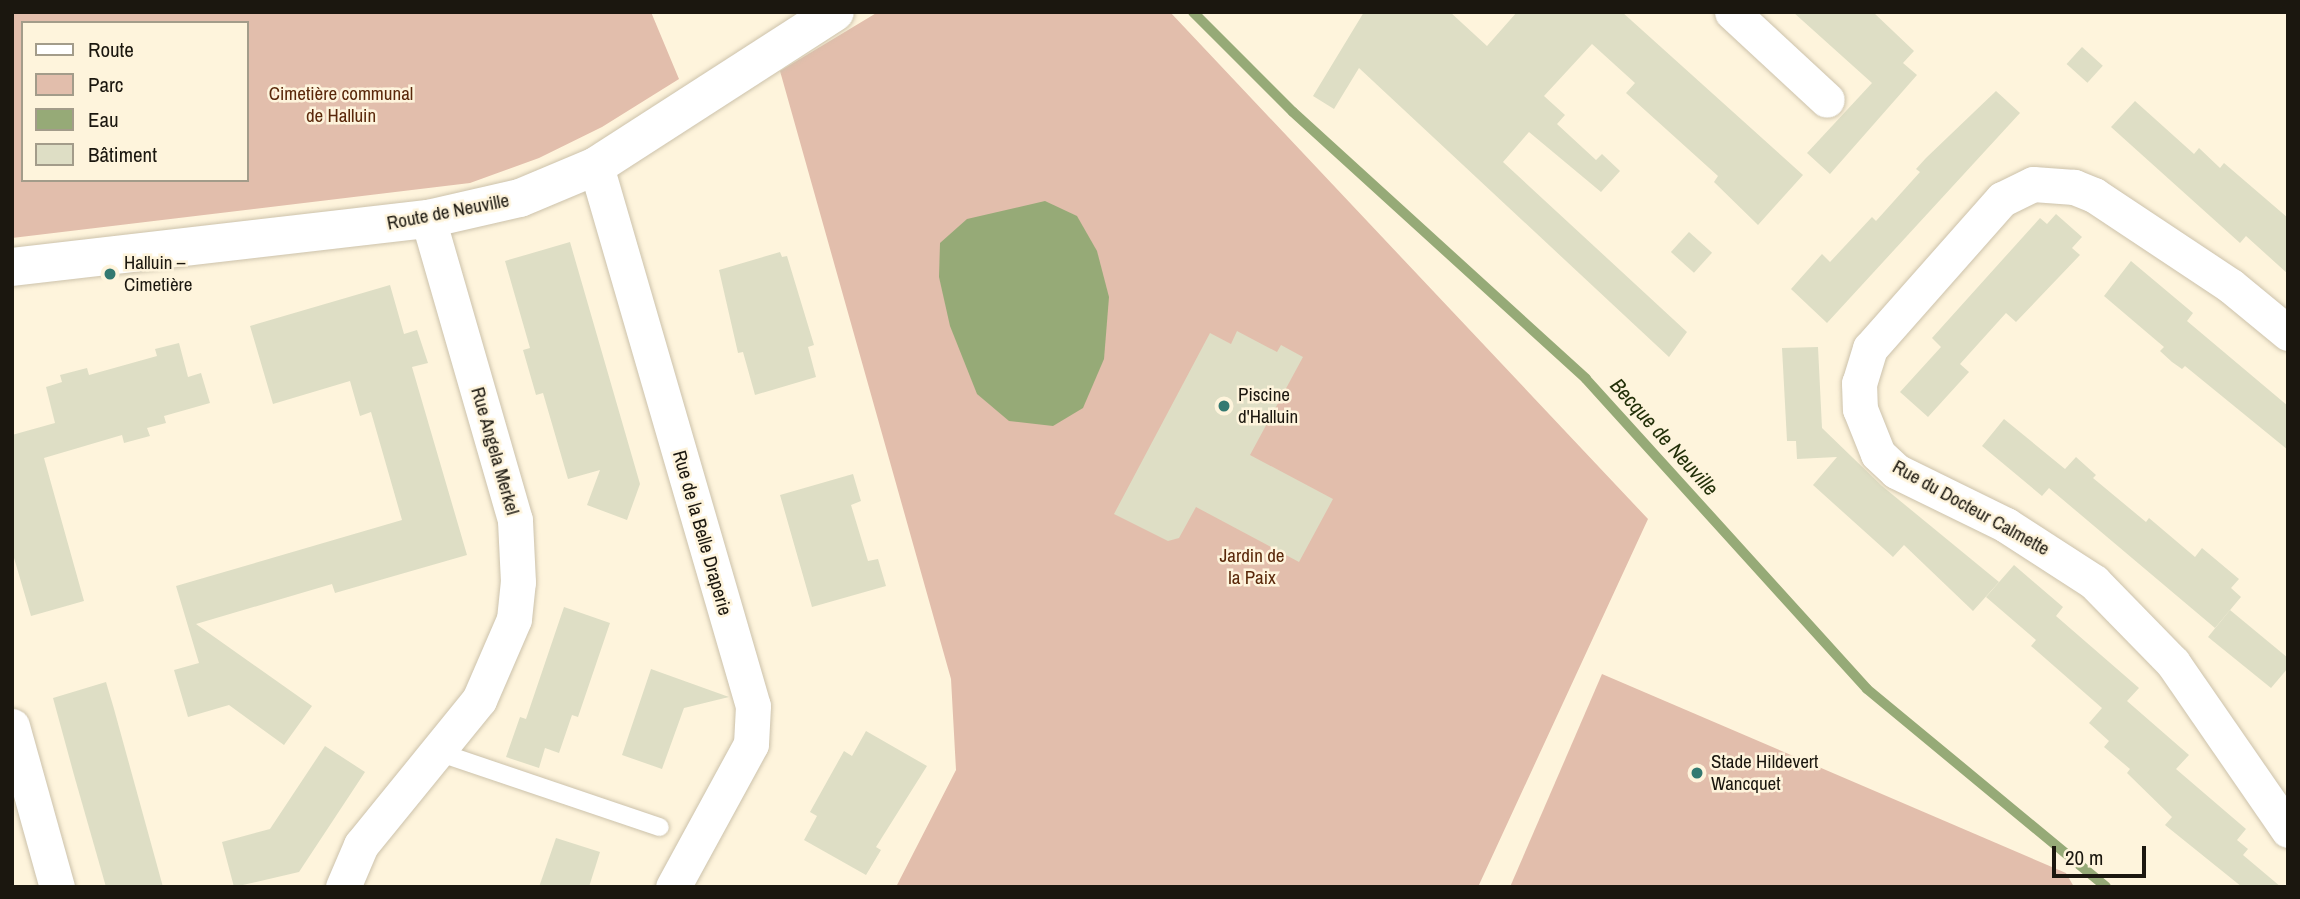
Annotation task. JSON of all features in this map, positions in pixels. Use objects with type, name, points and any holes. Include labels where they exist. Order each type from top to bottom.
[{"type":"street","name":"Route de Neuville","points":[[12,267],[428,219],[520,198],[596,166],[835,12]]},
{"type":"street","points":[[1732,12],[1827,100]]},
{"type":"street","name":"Rue de la Belle Draperie","points":[[596,166],[753,706],[751,744],[673,887]]},
{"type":"street","name":"Rue du Docteur Calmette","points":[[2288,333],[2231,286],[2094,195],[2074,187],[2033,184],[2002,199],[1870,348],[1859,383],[1860,409],[1878,454],[1896,471],[2006,525],[2094,582],[2173,663],[2288,830]]},
{"type":"street","name":"Rue Angela Merkel","points":[[343,887],[360,845],[479,700],[503,650],[514,619],[518,560],[511,498],[428,219]]},
{"type":"street","points":[[12,726],[57,887]]},
{"type":"lane","points":[[438,752],[660,827]]},
{"type":"green space","name":"Cimetière communal de Halluin","points":[[12,12],[651,12],[679,79],[602,127],[539,158],[470,183],[12,238]]},
{"type":"green space","name":"Jardin de la Paix","points":[[878,12],[1170,12],[1648,519],[1478,887],[896,887],[956,770],[951,679],[780,71]]},
{"type":"green space","name":"Stade Hildevert Wancquet","points":[[1602,674],[2066,873],[2074,887],[1510,887]]},
{"type":"water","points":[[1045,201],[1077,216],[1097,251],[1109,297],[1104,359],[1083,408],[1053,426],[1009,421],[977,394],[950,326],[939,277],[940,243],[967,219]]},
{"type":"building","points":[[1364,12],[1450,12],[1487,46],[1517,12],[1622,12],[1803,175],[1758,225],[1714,182],[1718,176],[1626,93],[1635,83],[1592,44],[1544,96],[1565,115],[1557,124],[1596,160],[1602,154],[1620,171],[1601,192],[1529,132],[1503,162],[1687,332],[1669,357],[1359,68],[1334,109],[1313,96]]},
{"type":"building","points":[[1793,12],[1873,12],[1914,51],[1903,63],[1917,75],[1830,174],[1807,153],[1872,83]]},
{"type":"building","points":[[2082,47],[2103,66],[2087,83],[2067,64]]},
{"type":"building","points":[[1996,91],[2020,113],[1827,323],[1791,289],[1822,254],[1830,262],[1872,217],[1876,221],[1920,172],[1916,169],[1926,158]]},
{"type":"building","points":[[2135,101],[2194,154],[2199,148],[2220,168],[2224,163],[2288,218],[2288,274],[2246,236],[2240,243],[2111,127]]},
{"type":"building","points":[[2056,214],[2082,237],[2072,248],[2080,255],[2016,322],[2006,313],[1960,364],[1969,372],[1928,417],[1900,392],[1941,347],[1932,338],[2040,218],[2047,224]]},
{"type":"building","points":[[1689,232],[1712,253],[1694,273],[1671,252]]},
{"type":"building","points":[[570,242],[640,484],[627,520],[587,505],[600,470],[568,479],[543,393],[536,395],[523,350],[530,348],[505,261]]},
{"type":"building","points":[[780,252],[782,257],[787,256],[814,345],[808,347],[816,377],[755,395],[743,352],[738,353],[719,270]]},
{"type":"building","points":[[2131,261],[2193,313],[2187,321],[2288,406],[2288,450],[2185,366],[2182,369],[2172,362],[2160,351],[2164,347],[2104,296]]},
{"type":"building","points":[[390,285],[404,334],[417,330],[428,363],[412,367],[467,555],[335,593],[332,584],[196,624],[312,706],[284,745],[229,705],[188,717],[174,670],[199,663],[176,586],[402,520],[371,412],[360,416],[350,381],[273,404],[250,326]]},
{"type":"building","name":"Piscine d'Halluin","points":[[1237,331],[1277,352],[1281,345],[1303,357],[1250,455],[1333,499],[1299,562],[1196,507],[1179,538],[1168,541],[1114,514],[1210,333],[1231,344]]},
{"type":"building","points":[[179,343],[188,377],[201,373],[210,403],[164,416],[166,423],[147,428],[150,436],[124,443],[122,435],[44,458],[84,601],[31,616],[12,551],[12,435],[55,423],[46,387],[62,382],[60,375],[87,368],[89,375],[157,356],[155,349]]},
{"type":"building","points":[[1818,347],[1822,428],[1882,486],[1999,582],[1973,611],[1904,545],[1893,557],[1813,485],[1837,457],[1797,459],[1796,441],[1787,441],[1782,348]]},
{"type":"building","points":[[2004,419],[2065,469],[2076,457],[2096,475],[2093,478],[2146,522],[2149,518],[2195,557],[2202,548],[2239,579],[2231,588],[2241,597],[2215,628],[2049,488],[2042,496],[1982,446]]},
{"type":"building","points":[[853,474],[861,501],[851,505],[868,561],[878,559],[886,586],[812,607],[780,495]]},
{"type":"building","points":[[2014,565],[2063,607],[2056,616],[2139,688],[2127,701],[2189,755],[2176,769],[2246,829],[2237,840],[2248,849],[2243,855],[2281,887],[2242,887],[2165,825],[2172,817],[2127,773],[2130,769],[2104,747],[2109,741],[2089,723],[2102,708],[2031,646],[2036,640],[1986,597]]},
{"type":"building","points":[[564,607],[610,623],[578,717],[572,715],[559,753],[545,748],[539,768],[506,757],[520,717],[526,719]]},
{"type":"building","points":[[2230,610],[2288,658],[2288,668],[2271,688],[2208,637]]},
{"type":"building","points":[[651,669],[729,697],[684,708],[662,769],[622,755]]},
{"type":"building","points":[[106,682],[163,887],[106,887],[74,775],[53,698]]},
{"type":"building","points":[[866,731],[927,766],[876,847],[881,850],[866,875],[804,840],[817,816],[810,812],[844,751],[852,756]]},
{"type":"building","points":[[325,746],[365,772],[299,872],[234,887],[222,842],[270,829]]},
{"type":"building","points":[[556,838],[600,852],[589,887],[539,887]]},
{"type":"waterway","name":"Becque de Neuville","points":[[1193,12],[1293,112],[1586,379],[1867,689],[2106,887]]},
{"type":"place","name":"Halluin – Cimetière","points":[[110,274]]},
{"type":"place","name":"Piscine d'Halluin","points":[[1224,406]]},
{"type":"place","name":"Stade Hildevert Wancquet","points":[[1697,773]]}]
